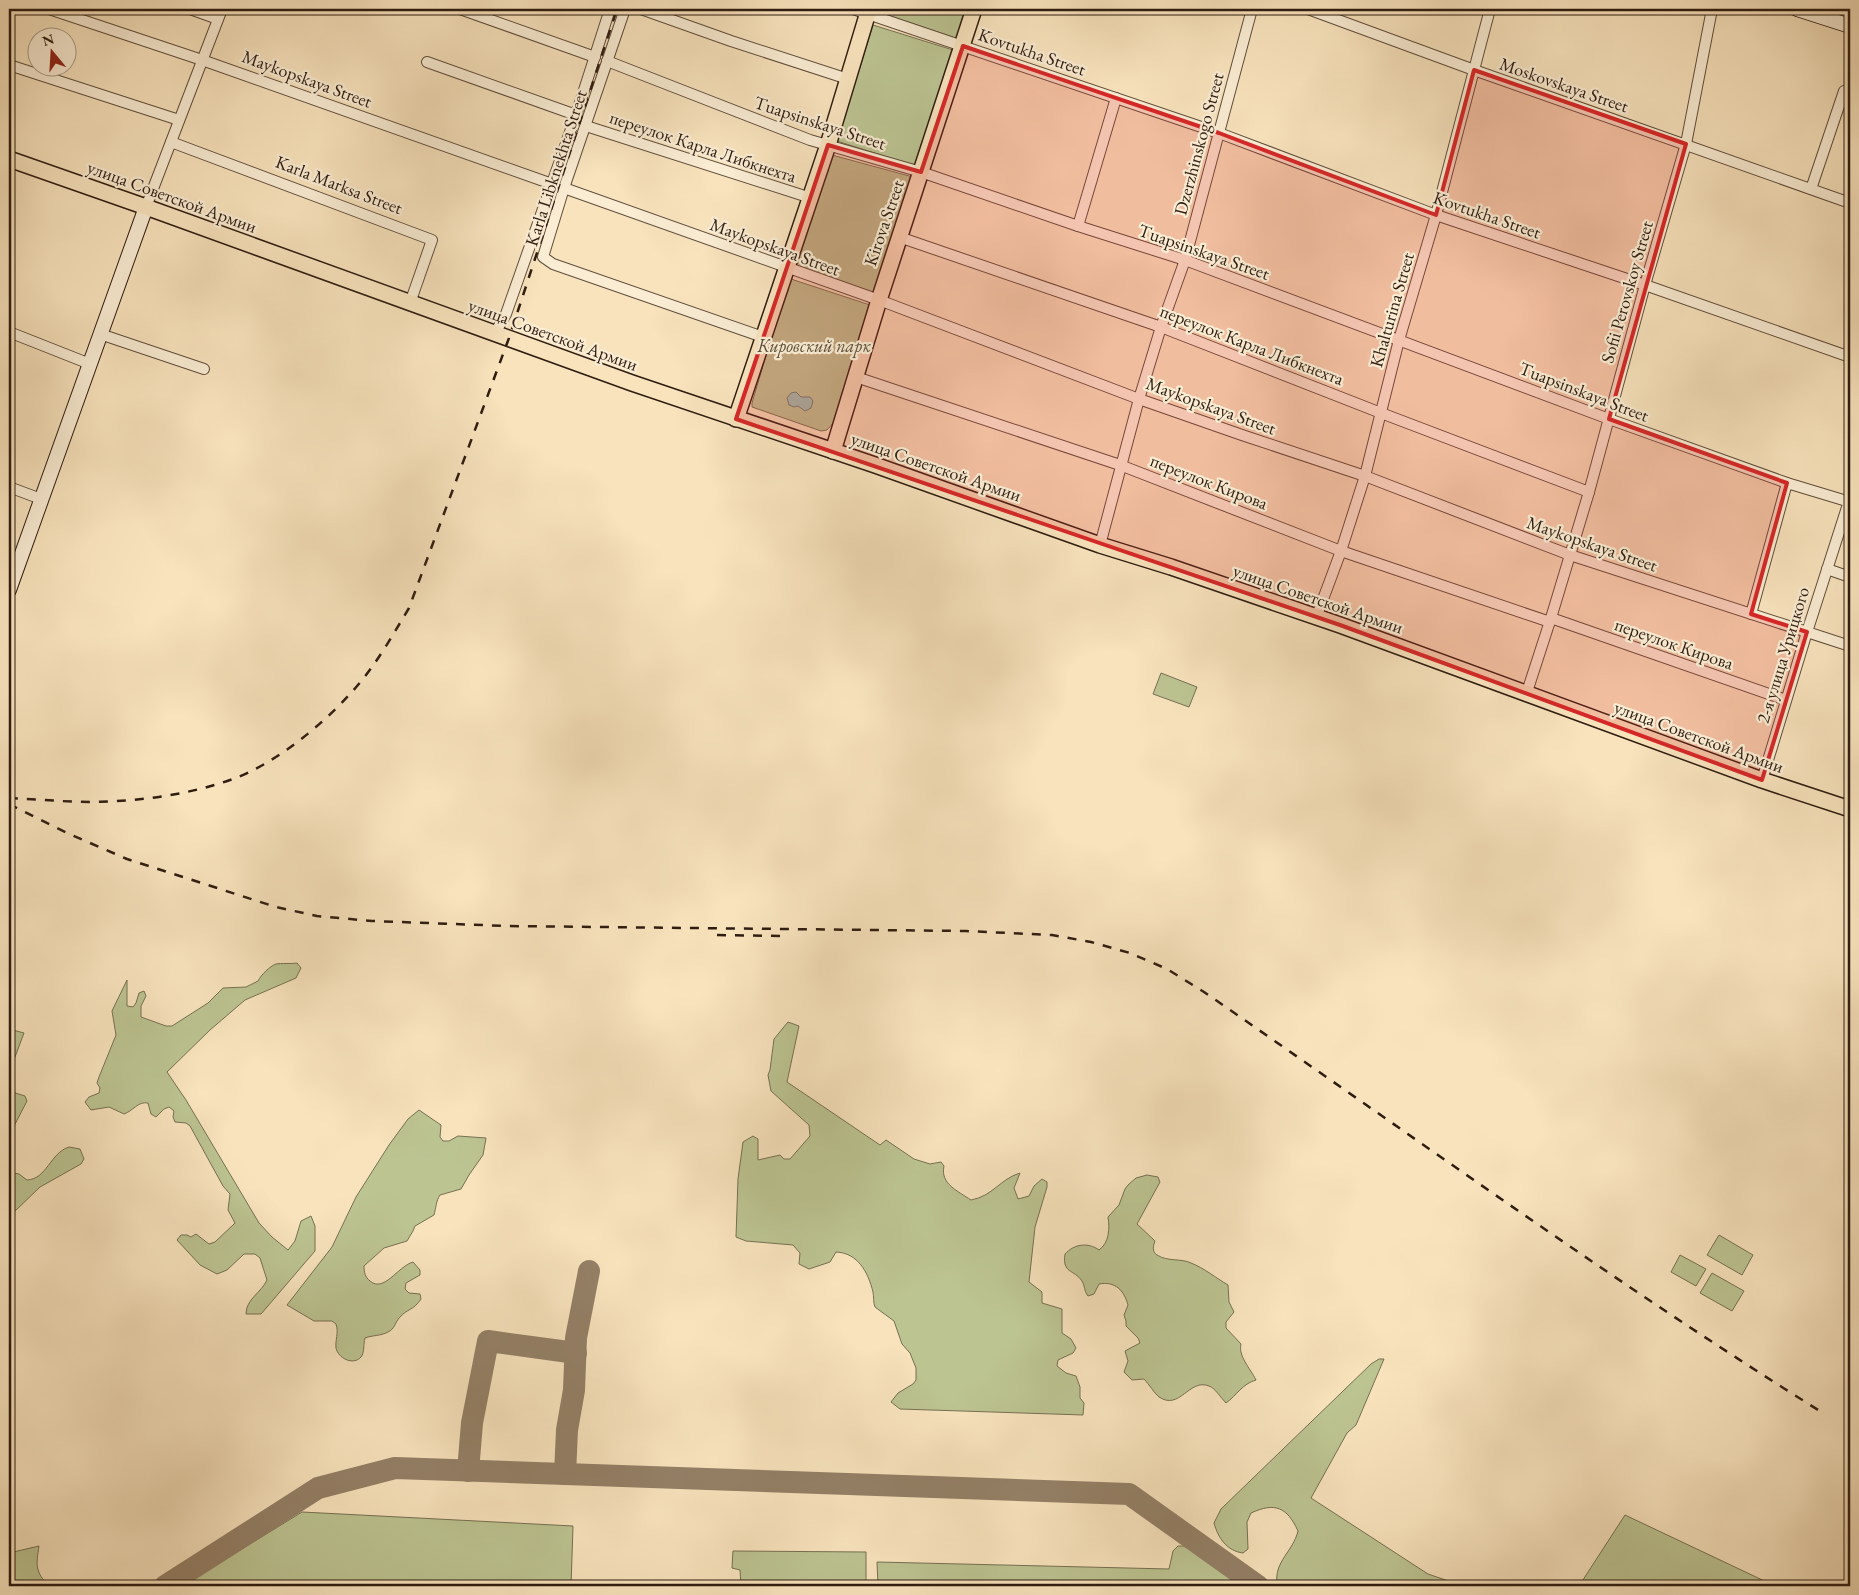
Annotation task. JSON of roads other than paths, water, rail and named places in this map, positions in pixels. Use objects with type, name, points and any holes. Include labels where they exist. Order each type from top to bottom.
[{"type":"main road","name":"Kirova Street","points":[[833,451],[878,300],[974,9]]},
{"type":"main road","points":[[736,419],[762,337],[828,146],[868,11]]},
{"type":"main road","name":"улица Советской Армии","points":[[9,159],[736,419],[1316,618],[1762,780],[1850,810]]},
{"type":"street","name":"Maykopskaya Street","points":[[49,9],[202,60],[552,184]]},
{"type":"street","points":[[9,590],[146,207],[220,14],[190,9]]},
{"type":"street","points":[[460,9],[595,57]]},
{"type":"street","name":"Karla Libknekhta Street","points":[[495,334],[506,314],[552,184],[610,9]]},
{"type":"street","name":"Karla Libknekhta Street","points":[[625,9],[564,188],[543,257],[553,264],[762,337]]},
{"type":"street","points":[[642,9],[731,41],[848,79]]},
{"type":"street","name":"Kovtukha Street","points":[[852,9],[868,11],[963,46],[1219,133],[1436,215],[1850,357]]},
{"type":"street","name":"Dzerzhinskogo Street","points":[[1100,545],[1120,465],[1161,327],[1185,260],[1252,9]]},
{"type":"street","name":"Moskovskaya Street","points":[[1308,9],[1850,203]]},
{"type":"street","name":"Khalturina Street","points":[[1316,618],[1341,551],[1365,476],[1399,340],[1436,215],[1490,9]]},
{"type":"street","name":"Sofii Perovskoy Street","points":[[1526,695],[1551,620],[1589,492],[1644,285],[1686,144],[1712,9]]},
{"type":"street","points":[[1797,9],[1850,26]]},
{"type":"street","name":"Tuapsinskaya Street","points":[[607,61],[801,137],[921,172],[1078,226],[1185,260],[1609,419],[1787,483],[1850,500]]},
{"type":"street","name":"Karla Libknekhta Street","points":[[427,62],[576,115]]},
{"type":"street","points":[[9,65],[179,120]]},
{"type":"street","points":[[1810,189],[1844,91]]},
{"type":"street","points":[[1078,226],[1116,98]]},
{"type":"street","name":"переулок Карла Либкнехта","points":[[586,126],[811,198]]},
{"type":"street","name":"Karla Marksa Street","points":[[171,142],[432,240],[410,303]]},
{"type":"street","name":"Maykopskaya Street","points":[[564,188],[878,300],[1140,399],[1365,476],[1570,556],[1850,646]]},
{"type":"street","name":"переулок Карла Либкнехта","points":[[899,237],[1161,327],[1589,492]]},
{"type":"street","points":[[9,332],[90,364]]},
{"type":"street","points":[[100,334],[204,369]]},
{"type":"street","name":"переулок Кирова","points":[[856,377],[1120,465],[1341,551],[1786,700]]},
{"type":"street","points":[[1751,614],[1787,483]]},
{"type":"street","points":[[9,488],[41,499]]},
{"type":"street","name":"2-я улица Урицкого","points":[[1762,780],[1850,500]]},
{"type":"street","name":"2-я улица Урицкого","points":[[1827,569],[1850,577]]},
{"type":"railway","points":[[9,798],[82,802],[128,800],[164,796],[216,785],[249,772],[296,743],[324,720],[366,675],[409,608],[509,338],[617,9]]},
{"type":"railway","points":[[9,804],[67,833],[127,859],[276,907],[317,916],[372,921],[507,926],[966,931],[1052,935],[1091,942],[1130,953],[1167,969],[1204,992],[1666,1312],[1823,1413]]},
{"type":"railway","points":[[717,935],[787,936]]},
{"type":"park label","name":"Кировский парк","points":[[814,346]]}]
